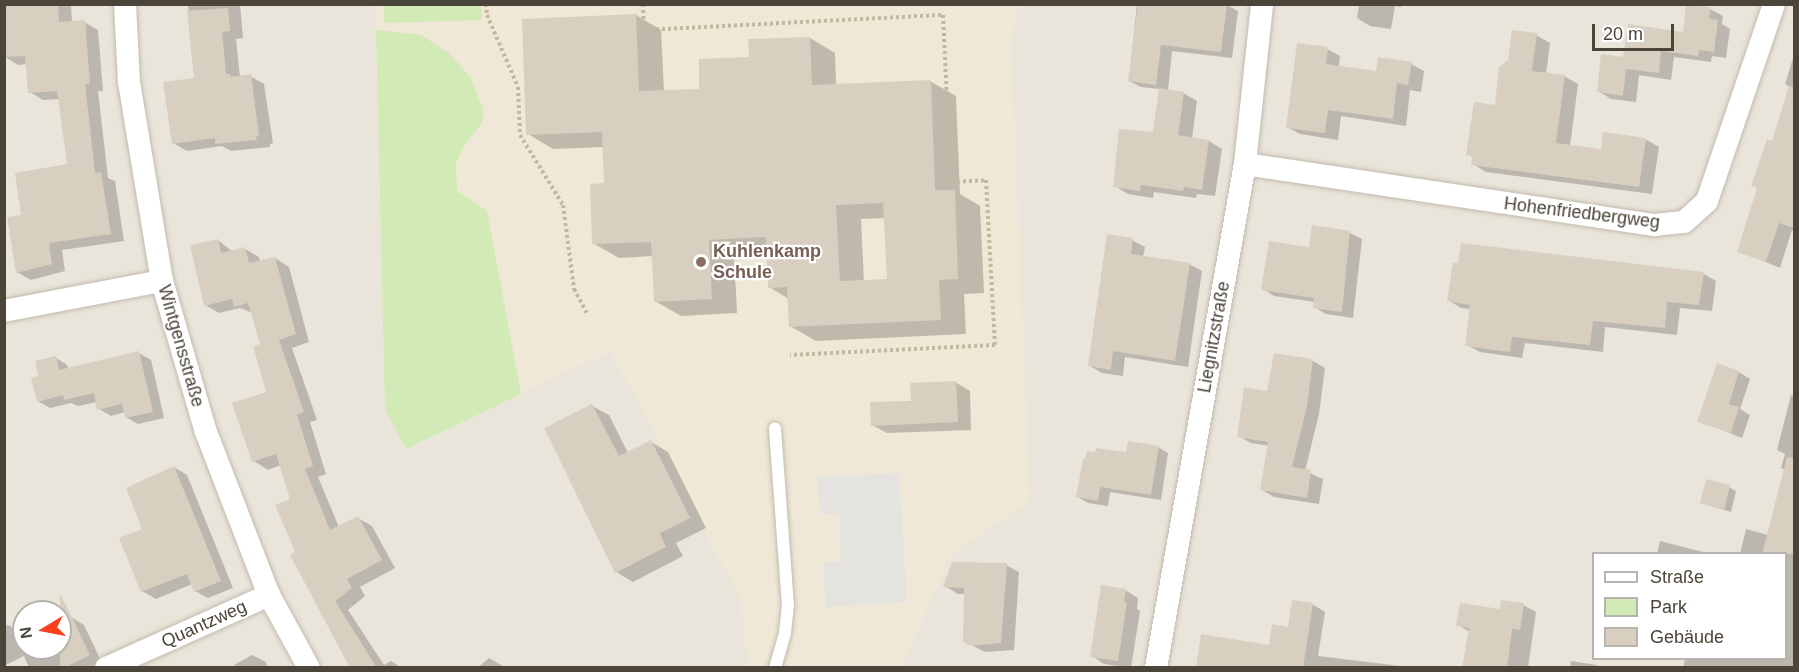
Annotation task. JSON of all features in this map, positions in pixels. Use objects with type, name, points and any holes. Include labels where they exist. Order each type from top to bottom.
[{"type":"street","name":"Wintgensstraße","points":[[125,4],[129,82],[162,281],[206,432],[269,595],[309,668]]},
{"type":"street","name":"Liegnitzstraße","points":[[1156,668],[1245,164],[1262,4]]},
{"type":"street","name":"Hohenfriedbergweg","points":[[1245,164],[1654,225],[1684,222],[1707,201],[1774,4]]},
{"type":"street","points":[[4,311],[162,281]]},
{"type":"street","name":"Quantzweg","points":[[106,668],[269,595]]},
{"type":"lane","points":[[775,428],[788,606],[785,633],[775,668]]},
{"type":"path","points":[[486,4],[487,15],[518,87],[520,135],[563,206],[574,289],[587,313]]},
{"type":"path","points":[[643,4],[644,30],[943,15],[951,182],[986,180],[995,345],[790,355]]},
{"type":"shaded area","points":[[4,5],[1794,5],[1794,667],[5,667]]},
{"type":"shaded area","name":"Kuhlenkamp Schule","points":[[375,5],[1019,5],[1011,41],[1030,501],[952,554],[901,667],[748,667],[741,600],[611,351],[406,449],[385,409]]},
{"type":"shaded area","points":[[899,473],[907,602],[826,607],[823,563],[841,561],[839,513],[820,514],[817,477]]},
{"type":"green space","points":[[384,5],[481,5],[482,20],[384,23]]},
{"type":"green space","points":[[376,30],[421,35],[449,53],[471,78],[483,109],[482,123],[466,143],[456,162],[457,191],[487,211],[521,394],[406,449],[385,409]]},
{"type":"building","points":[[4,4],[58,4],[59,22],[85,20],[90,83],[85,84],[95,173],[101,172],[111,234],[49,243],[52,264],[16,273],[7,217],[21,215],[15,173],[67,164],[57,91],[28,93],[25,56],[4,57]]},
{"type":"building","points":[[1138,4],[1227,4],[1221,52],[1161,45],[1156,85],[1128,81]]},
{"type":"building","points":[[1686,4],[1711,7],[1709,19],[1718,20],[1714,52],[1699,50],[1698,56],[1661,51],[1659,73],[1626,69],[1623,96],[1597,92],[1601,54],[1623,57],[1628,24],[1683,32]]},
{"type":"building","points":[[228,8],[230,31],[222,32],[226,74],[230,74],[231,77],[251,74],[259,136],[256,136],[257,140],[215,144],[215,138],[172,144],[163,82],[194,78],[187,11]]},
{"type":"building","points":[[636,14],[639,91],[699,89],[699,59],[749,57],[748,39],[810,37],[812,85],[931,80],[935,190],[955,190],[958,279],[939,280],[941,320],[789,327],[787,287],[768,288],[766,237],[709,240],[712,299],[654,302],[651,242],[592,244],[590,184],[604,183],[602,132],[526,135],[522,19]],"holes":[[[883,203],[887,279],[840,281],[836,205]]]},
{"type":"building","points":[[1512,30],[1537,33],[1532,71],[1565,75],[1556,143],[1601,149],[1603,132],[1646,138],[1639,187],[1471,165],[1472,156],[1466,155],[1474,102],[1495,105],[1499,67],[1508,60]]},
{"type":"building","points":[[1297,43],[1328,47],[1326,64],[1376,71],[1378,57],[1412,62],[1408,85],[1397,83],[1393,119],[1328,110],[1325,133],[1286,128]]},
{"type":"building","points":[[1789,86],[1794,87],[1794,228],[1779,223],[1766,262],[1737,252],[1757,188],[1751,186],[1767,139],[1772,141]]},
{"type":"building","points":[[1159,88],[1184,92],[1178,135],[1209,140],[1202,190],[1184,187],[1183,191],[1141,185],[1140,191],[1113,187],[1119,129],[1153,132]]},
{"type":"building","points":[[1312,225],[1350,231],[1342,312],[1313,308],[1314,298],[1261,290],[1269,241],[1309,247]]},
{"type":"building","points":[[1107,234],[1133,238],[1131,254],[1190,263],[1175,361],[1113,351],[1111,370],[1088,366]]},
{"type":"building","points":[[218,239],[221,253],[245,247],[249,263],[275,257],[296,334],[279,340],[304,412],[297,415],[313,466],[305,469],[330,530],[358,516],[382,560],[347,579],[352,588],[335,601],[377,668],[350,668],[290,555],[295,552],[275,505],[290,499],[276,454],[252,462],[232,403],[266,392],[253,346],[260,344],[248,303],[234,307],[232,299],[204,306],[190,245]]},
{"type":"building","points":[[1461,243],[1704,272],[1699,305],[1667,302],[1665,328],[1593,321],[1590,345],[1512,337],[1510,352],[1465,346],[1470,305],[1447,301],[1453,262],[1458,263]]},
{"type":"building","points":[[139,351],[153,412],[125,418],[122,404],[97,410],[94,393],[64,400],[63,395],[37,402],[31,378],[38,376],[35,361],[56,356],[59,370]]},
{"type":"building","points":[[1274,353],[1313,359],[1307,406],[1292,467],[1311,470],[1307,498],[1260,490],[1268,442],[1237,437],[1244,387],[1267,391]]},
{"type":"building","points":[[1717,363],[1739,371],[1729,404],[1739,407],[1731,433],[1697,422]]},
{"type":"building","points":[[956,381],[958,422],[871,426],[870,402],[911,401],[910,383]]},
{"type":"building","points":[[592,404],[619,456],[651,440],[690,518],[660,533],[666,547],[615,573],[544,428]]},
{"type":"building","points":[[1128,441],[1159,446],[1151,495],[1100,487],[1098,501],[1076,497],[1083,459],[1087,451],[1095,452],[1096,448],[1126,452]]},
{"type":"building","points":[[1787,457],[1794,458],[1794,554],[1763,552]]},
{"type":"building","points":[[174,466],[221,581],[194,592],[187,574],[141,592],[119,538],[142,529],[126,488]]},
{"type":"building","points":[[1706,479],[1730,485],[1724,509],[1700,503]]},
{"type":"building","points":[[952,562],[1007,563],[1001,643],[971,646],[963,642],[964,588],[943,587]]},
{"type":"building","points":[[1101,585],[1126,589],[1124,602],[1127,602],[1118,661],[1090,657]]},
{"type":"building","points":[[1292,600],[1313,603],[1303,668],[1196,668],[1201,634],[1269,645],[1272,624],[1288,627]]},
{"type":"building","points":[[1501,600],[1524,603],[1520,630],[1512,629],[1507,668],[1462,668],[1469,628],[1456,626],[1460,603],[1500,609]]},
{"type":"building","points":[[72,618],[90,655],[60,668],[60,660],[72,660]]},
{"type":"place","name":"Kuhlenkamp Schule","points":[[701,262]]}]
